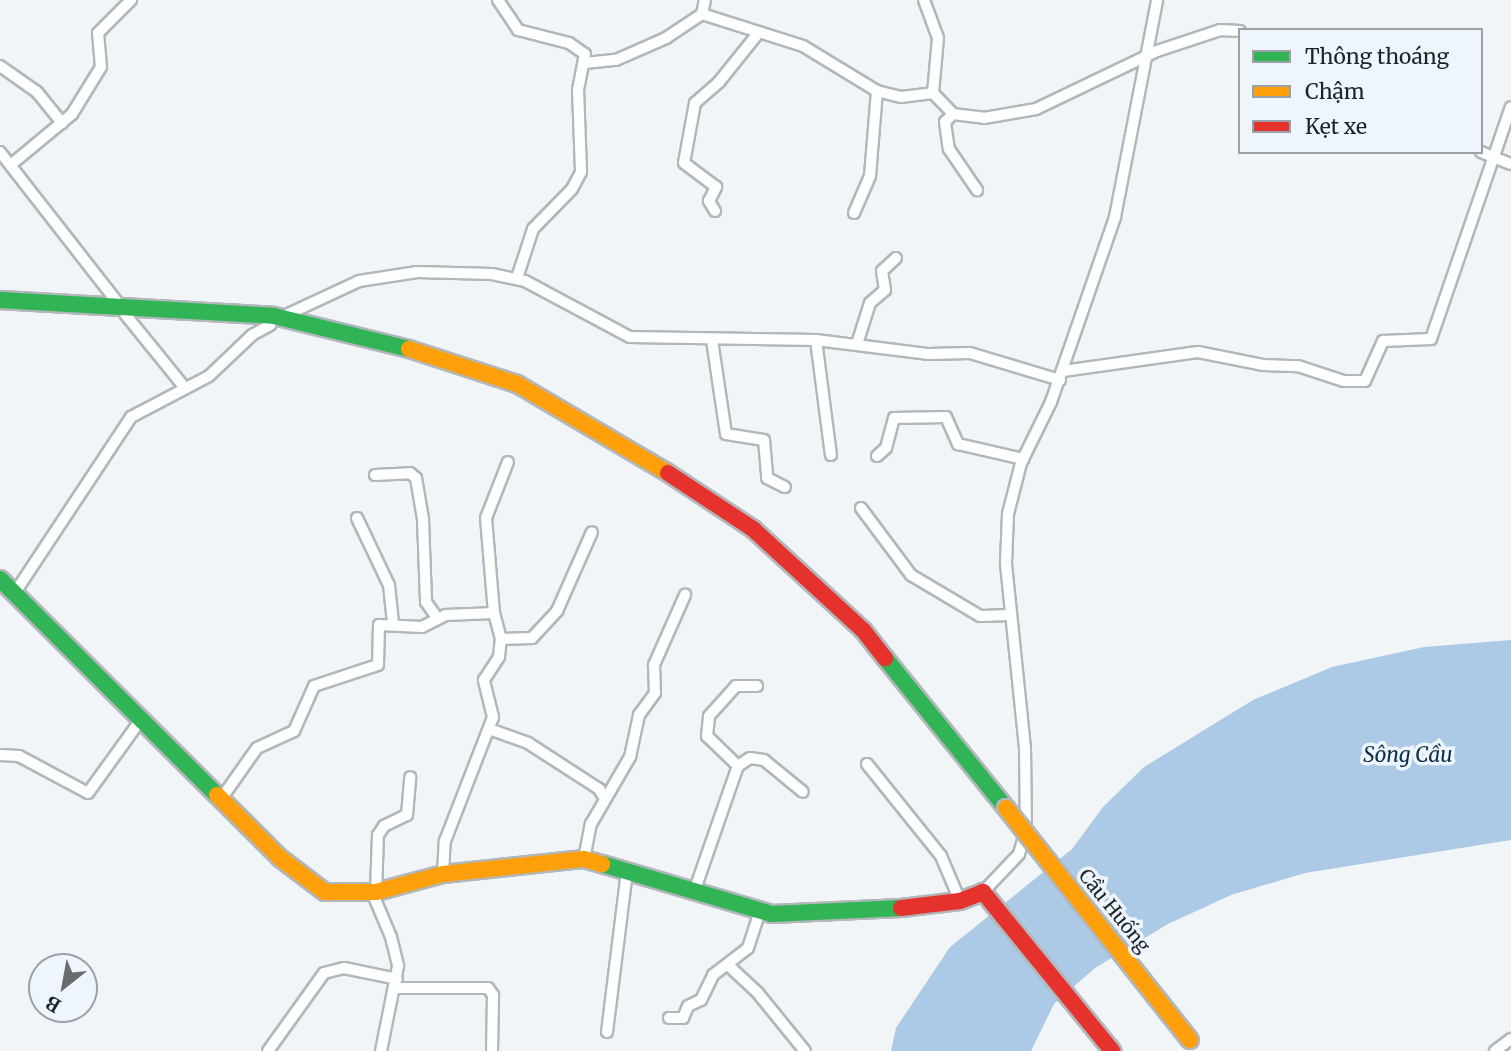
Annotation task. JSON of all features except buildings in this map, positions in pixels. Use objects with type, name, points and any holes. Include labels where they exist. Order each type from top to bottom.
[{"type":"main road","points":[[0,300],[121,309]]},
{"type":"main road","points":[[0,310],[121,309]]},
{"type":"main road","name":"Cầu Huống","points":[[121,309],[276,321],[377,344],[517,384],[635,451],[753,529],[863,631],[1003,812],[1191,1047]]},
{"type":"main road","points":[[0,579],[221,799],[316,888],[340,894],[374,892],[443,874],[511,863],[584,859],[760,912],[858,911],[960,901],[986,895],[1112,1051]]},
{"type":"street","points":[[13,163],[62,122],[101,67],[98,33],[131,0]]},
{"type":"street","points":[[498,0],[511,25],[528,34],[576,46],[585,54],[578,89],[580,172],[572,189],[533,229],[517,278]]},
{"type":"street","points":[[585,63],[628,54],[666,38],[702,14],[705,0]]},
{"type":"street","points":[[924,0],[937,38],[933,93],[953,114],[984,118],[1036,109],[1149,57],[1220,30],[1238,31]]},
{"type":"street","points":[[986,895],[1019,854],[1026,829],[1025,748],[1010,615],[1006,535],[1023,459],[1061,376],[1115,217],[1149,57],[1157,0]]},
{"type":"street","points":[[702,14],[803,46],[877,90],[901,97],[933,93]]},
{"type":"street","points":[[716,211],[709,201],[716,187],[684,163],[695,103],[715,86],[759,32]]},
{"type":"street","points":[[0,66],[37,92],[62,122]]},
{"type":"street","points":[[854,213],[870,176],[877,90]]},
{"type":"street","points":[[15,594],[124,425],[138,411],[217,371],[253,335],[276,321],[333,290],[383,276],[455,272],[517,278],[629,337],[712,340],[725,336],[816,340],[924,353],[970,353],[1061,376],[1198,352],[1263,365],[1298,366],[1344,381],[1365,381],[1383,341],[1431,339],[1487,154],[1511,107]]},
{"type":"street","points":[[953,114],[945,122],[948,149],[976,190]]},
{"type":"street","points":[[0,152],[13,163],[121,309],[185,388]]},
{"type":"street","points":[[1487,154],[1511,164]]},
{"type":"street","points":[[857,344],[872,300],[886,290],[883,271],[896,258]]},
{"type":"street","points":[[712,340],[726,434],[764,440],[767,478],[785,487]]},
{"type":"street","points":[[816,340],[831,456]]},
{"type":"street","points":[[877,456],[886,448],[894,418],[946,417],[958,444],[1023,459]]},
{"type":"street","points":[[443,874],[445,841],[471,764],[489,729],[493,708],[484,680],[499,657],[501,639],[494,613],[486,519],[508,462]]},
{"type":"street","points":[[375,475],[410,473],[416,478],[423,519],[426,602],[437,618]]},
{"type":"street","points":[[860,508],[911,575],[980,616],[1010,615]]},
{"type":"street","points":[[357,518],[389,585],[393,624]]},
{"type":"street","points":[[501,639],[532,638],[556,611],[592,532]]},
{"type":"street","points":[[584,859],[591,824],[604,797],[630,757],[639,716],[655,694],[654,665],[685,595]]},
{"type":"street","points":[[221,799],[257,748],[294,732],[314,686],[378,665],[377,627],[393,624],[422,627],[437,618],[494,613]]},
{"type":"street","points":[[738,766],[707,736],[709,716],[736,686],[757,686]]},
{"type":"street","points":[[0,755],[19,756],[88,793],[142,718]]},
{"type":"street","points":[[489,729],[528,743],[599,789],[604,797]]},
{"type":"street","points":[[694,892],[738,766],[750,758],[764,760],[803,792]]},
{"type":"street","points":[[867,764],[941,856],[960,901]]},
{"type":"street","points":[[382,1051],[396,984],[391,937],[374,892],[378,835],[384,826],[407,815],[410,777]]},
{"type":"street","points":[[607,1032],[627,872]]},
{"type":"street","points":[[669,1018],[683,1018],[688,1006],[701,1000],[713,975],[729,966],[748,948],[760,912]]},
{"type":"street","points":[[729,966],[757,992],[805,1051]]},
{"type":"street","points":[[268,1051],[324,973],[344,968],[396,984],[488,988],[493,995],[492,1051]]},
{"type":"street","points":[[1495,1051],[1511,1039]]},
{"type":"water","name":"Sông Cầu","points":[[1511,640],[1511,840],[1305,873],[1231,895],[1168,924],[1095,968],[1054,1004],[1031,1051],[891,1051],[896,1028],[950,947],[1072,849],[1103,807],[1144,767],[1253,700],[1332,667],[1424,647]]},
{"type":"traffic: fast","points":[[0,300],[274,316],[409,349]]},
{"type":"traffic: fast","points":[[0,579],[217,795]]},
{"type":"traffic: fast","points":[[885,658],[1006,808]]},
{"type":"traffic: fast","points":[[602,864],[772,914],[901,908]]},
{"type":"traffic: slow","points":[[409,349],[517,384],[668,473]]},
{"type":"traffic: slow","points":[[217,795],[280,858],[325,892],[376,892],[443,874],[584,859],[602,864]]},
{"type":"traffic: slow","points":[[1006,808],[1190,1040]]},
{"type":"traffic: jam","points":[[668,473],[753,529],[863,630],[885,658]]},
{"type":"traffic: jam","points":[[901,908],[960,901],[983,892],[1112,1051]]}]
